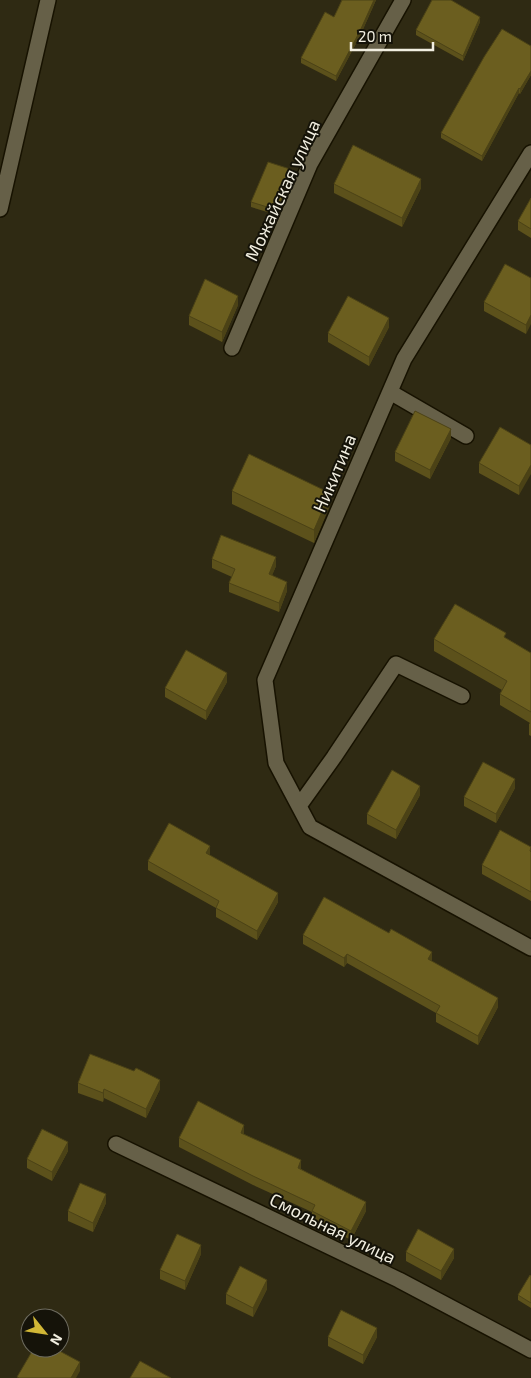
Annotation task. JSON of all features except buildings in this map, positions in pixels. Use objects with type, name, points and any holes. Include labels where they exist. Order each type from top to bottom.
[{"type":"lane","points":[[0,209],[48,0]]},
{"type":"lane","name":"Можайская улица","points":[[232,348],[310,164],[403,0]]},
{"type":"lane","name":"Никитина","points":[[531,153],[404,359],[265,680],[276,763],[310,827],[531,948]]},
{"type":"lane","points":[[390,392],[466,436]]},
{"type":"lane","points":[[299,806],[396,664],[462,696]]},
{"type":"lane","name":"Смольная улица","points":[[116,1144],[399,1280],[531,1350]]}]
